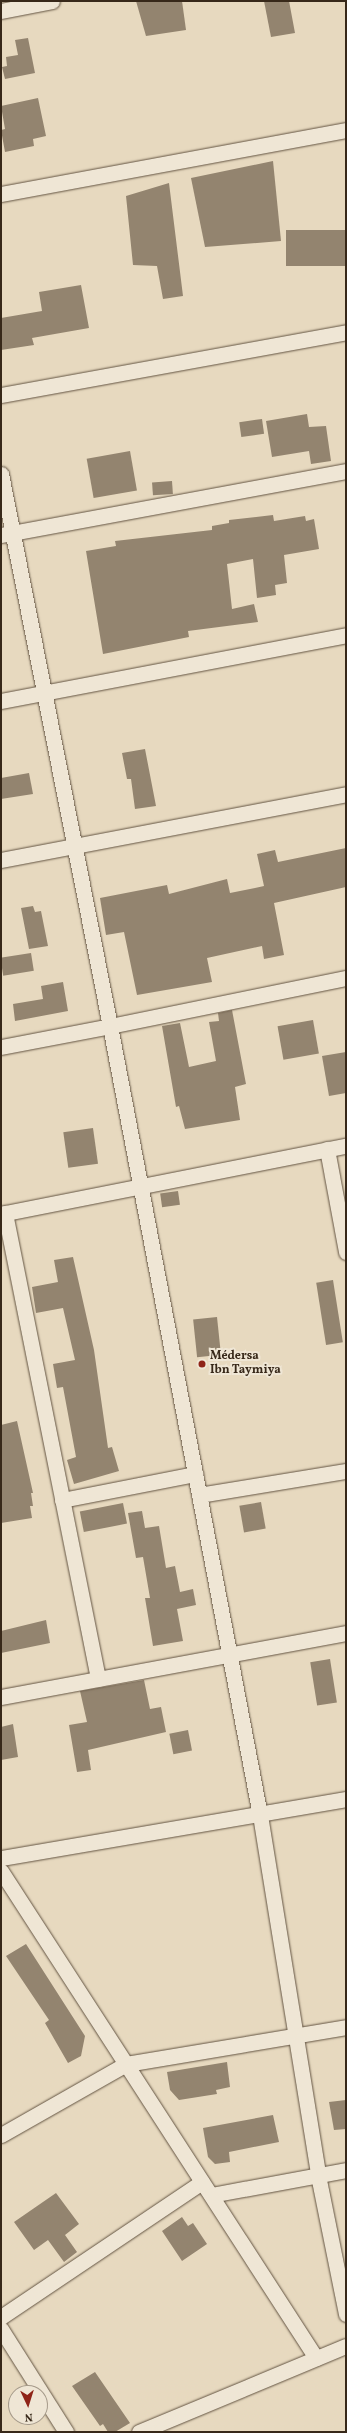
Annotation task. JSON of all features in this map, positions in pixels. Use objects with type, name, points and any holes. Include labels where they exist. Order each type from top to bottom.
[{"type":"street","points":[[1,11],[52,1]]},
{"type":"street","points":[[1,194],[346,130]]},
{"type":"street","points":[[1,396],[346,332]]},
{"type":"street","points":[[8,534],[346,471]]},
{"type":"street","points":[[1,474],[8,534],[45,693],[75,844],[260,1815],[318,2175],[346,2314]]},
{"type":"street","points":[[1,701],[346,635]]},
{"type":"street","points":[[1,860],[75,844],[346,794]]},
{"type":"street","points":[[1,1047],[346,978]]},
{"type":"street","points":[[98,1679],[3,1213],[346,1146]]},
{"type":"street","points":[[327,1149],[346,1252]]},
{"type":"street","points":[[199,1495],[346,1471]]},
{"type":"street","points":[[62,1500],[195,1474]]},
{"type":"street","points":[[1,1697],[346,1633]]},
{"type":"street","points":[[1,1858],[260,1815],[346,1799]]},
{"type":"street","points":[[1,1871],[316,2358]]},
{"type":"street","points":[[1,2135],[126,2064],[296,2037],[346,2027]]},
{"type":"street","points":[[211,2195],[346,2170]]},
{"type":"street","points":[[1,2317],[202,2182]]},
{"type":"street","points":[[1,2328],[66,2432]]},
{"type":"street","points":[[139,2432],[346,2346]]},
{"type":"building","points":[[136,1],[182,1],[186,30],[146,36]]},
{"type":"building","points":[[264,1],[289,1],[295,33],[271,37]]},
{"type":"building","points":[[28,38],[35,73],[5,79],[2,67],[7,66],[6,57],[18,55],[15,40]]},
{"type":"building","points":[[38,98],[46,136],[33,139],[34,146],[5,152],[1,130],[5,129],[1,106]]},
{"type":"building","points":[[273,161],[281,241],[205,247],[191,178]]},
{"type":"building","points":[[169,183],[183,296],[163,299],[157,266],[133,265],[126,196]]},
{"type":"building","points":[[286,230],[346,230],[346,266],[286,266]]},
{"type":"building","points":[[81,285],[89,328],[32,338],[34,345],[1,350],[1,318],[42,311],[39,292]]},
{"type":"building","points":[[307,414],[309,427],[326,426],[331,461],[311,464],[309,451],[272,457],[266,421]]},
{"type":"building","points":[[262,419],[264,434],[241,437],[239,422]]},
{"type":"building","points":[[130,451],[137,490],[94,498],[87,459]]},
{"type":"building","points":[[172,481],[173,494],[153,495],[152,482]]},
{"type":"building","points":[[273,515],[274,521],[305,516],[306,521],[314,519],[319,549],[284,555],[287,583],[275,585],[276,595],[257,598],[253,559],[227,564],[232,609],[254,604],[258,622],[188,631],[189,637],[103,654],[86,551],[116,546],[115,541],[212,530],[212,526],[229,523],[229,520]]},
{"type":"building","points":[[145,749],[156,806],[135,809],[131,779],[127,779],[122,753]]},
{"type":"building","points":[[29,773],[33,794],[1,799],[1,778]]},
{"type":"building","points":[[346,848],[346,887],[274,903],[284,955],[264,959],[262,946],[207,958],[212,982],[137,995],[124,932],[106,935],[100,898],[167,885],[169,894],[227,879],[230,893],[255,888],[264,886],[257,854],[275,850],[278,862]]},
{"type":"building","points":[[33,906],[35,912],[41,911],[48,946],[29,949],[21,908]]},
{"type":"building","points":[[31,953],[34,971],[3,976],[1,958]]},
{"type":"building","points":[[63,982],[68,1011],[15,1021],[13,1004],[43,999],[41,986]]},
{"type":"building","points":[[232,1010],[246,1084],[235,1087],[240,1120],[185,1129],[179,1106],[176,1107],[162,1026],[180,1023],[189,1067],[216,1061],[209,1022],[219,1021],[218,1013]]},
{"type":"building","points":[[313,1020],[319,1053],[283,1060],[278,1026]]},
{"type":"building","points":[[346,1052],[346,1093],[329,1096],[322,1056]]},
{"type":"building","points":[[93,1128],[98,1164],[68,1168],[63,1132]]},
{"type":"building","points":[[178,1191],[180,1205],[162,1207],[160,1194]]},
{"type":"building","points":[[73,1257],[94,1350],[108,1448],[112,1447],[119,1471],[74,1484],[67,1460],[76,1457],[63,1387],[57,1388],[53,1364],[75,1360],[63,1308],[36,1313],[32,1287],[58,1282],[54,1260]]},
{"type":"building","points":[[333,1280],[343,1342],[326,1345],[316,1283]]},
{"type":"building","points":[[217,1317],[221,1355],[197,1357],[193,1320]]},
{"type":"building","points":[[17,1421],[33,1493],[31,1493],[33,1506],[30,1506],[32,1518],[1,1523],[1,1425]]},
{"type":"building","points":[[261,1502],[266,1529],[244,1532],[239,1506]]},
{"type":"building","points":[[123,1503],[127,1524],[84,1532],[80,1511]]},
{"type":"building","points":[[142,1511],[145,1528],[159,1526],[166,1568],[175,1566],[180,1592],[193,1589],[196,1605],[177,1609],[183,1641],[153,1646],[145,1598],[150,1598],[143,1557],[136,1558],[128,1513]]},
{"type":"building","points":[[46,1620],[50,1643],[1,1653],[1,1631]]},
{"type":"building","points":[[330,1659],[337,1702],[317,1706],[310,1662]]},
{"type":"building","points":[[144,1680],[150,1709],[161,1707],[166,1732],[88,1750],[91,1770],[77,1772],[69,1725],[87,1722],[80,1691]]},
{"type":"building","points":[[13,1724],[18,1757],[1,1760],[1,1727]]},
{"type":"building","points":[[188,1730],[192,1751],[173,1754],[169,1734]]},
{"type":"building","points":[[26,1944],[85,2036],[81,2056],[68,2063],[45,2023],[49,2020],[6,1956]]},
{"type":"building","points":[[227,2062],[230,2087],[216,2090],[217,2094],[179,2100],[170,2090],[167,2072]]},
{"type":"building","points":[[346,2100],[346,2129],[334,2130],[329,2102]]},
{"type":"building","points":[[273,2115],[279,2142],[229,2152],[230,2162],[215,2164],[208,2157],[203,2128]]},
{"type":"building","points":[[56,2193],[79,2224],[65,2235],[77,2252],[64,2262],[48,2240],[34,2250],[14,2222]]},
{"type":"building","points":[[182,2217],[188,2226],[193,2223],[207,2244],[182,2261],[162,2231]]},
{"type":"building","points":[[95,2372],[130,2423],[115,2432],[108,2432],[103,2424],[100,2426],[72,2386]]},
{"type":"place","name":"Médersa Ibn Taymiya","points":[[202,1364]]}]
